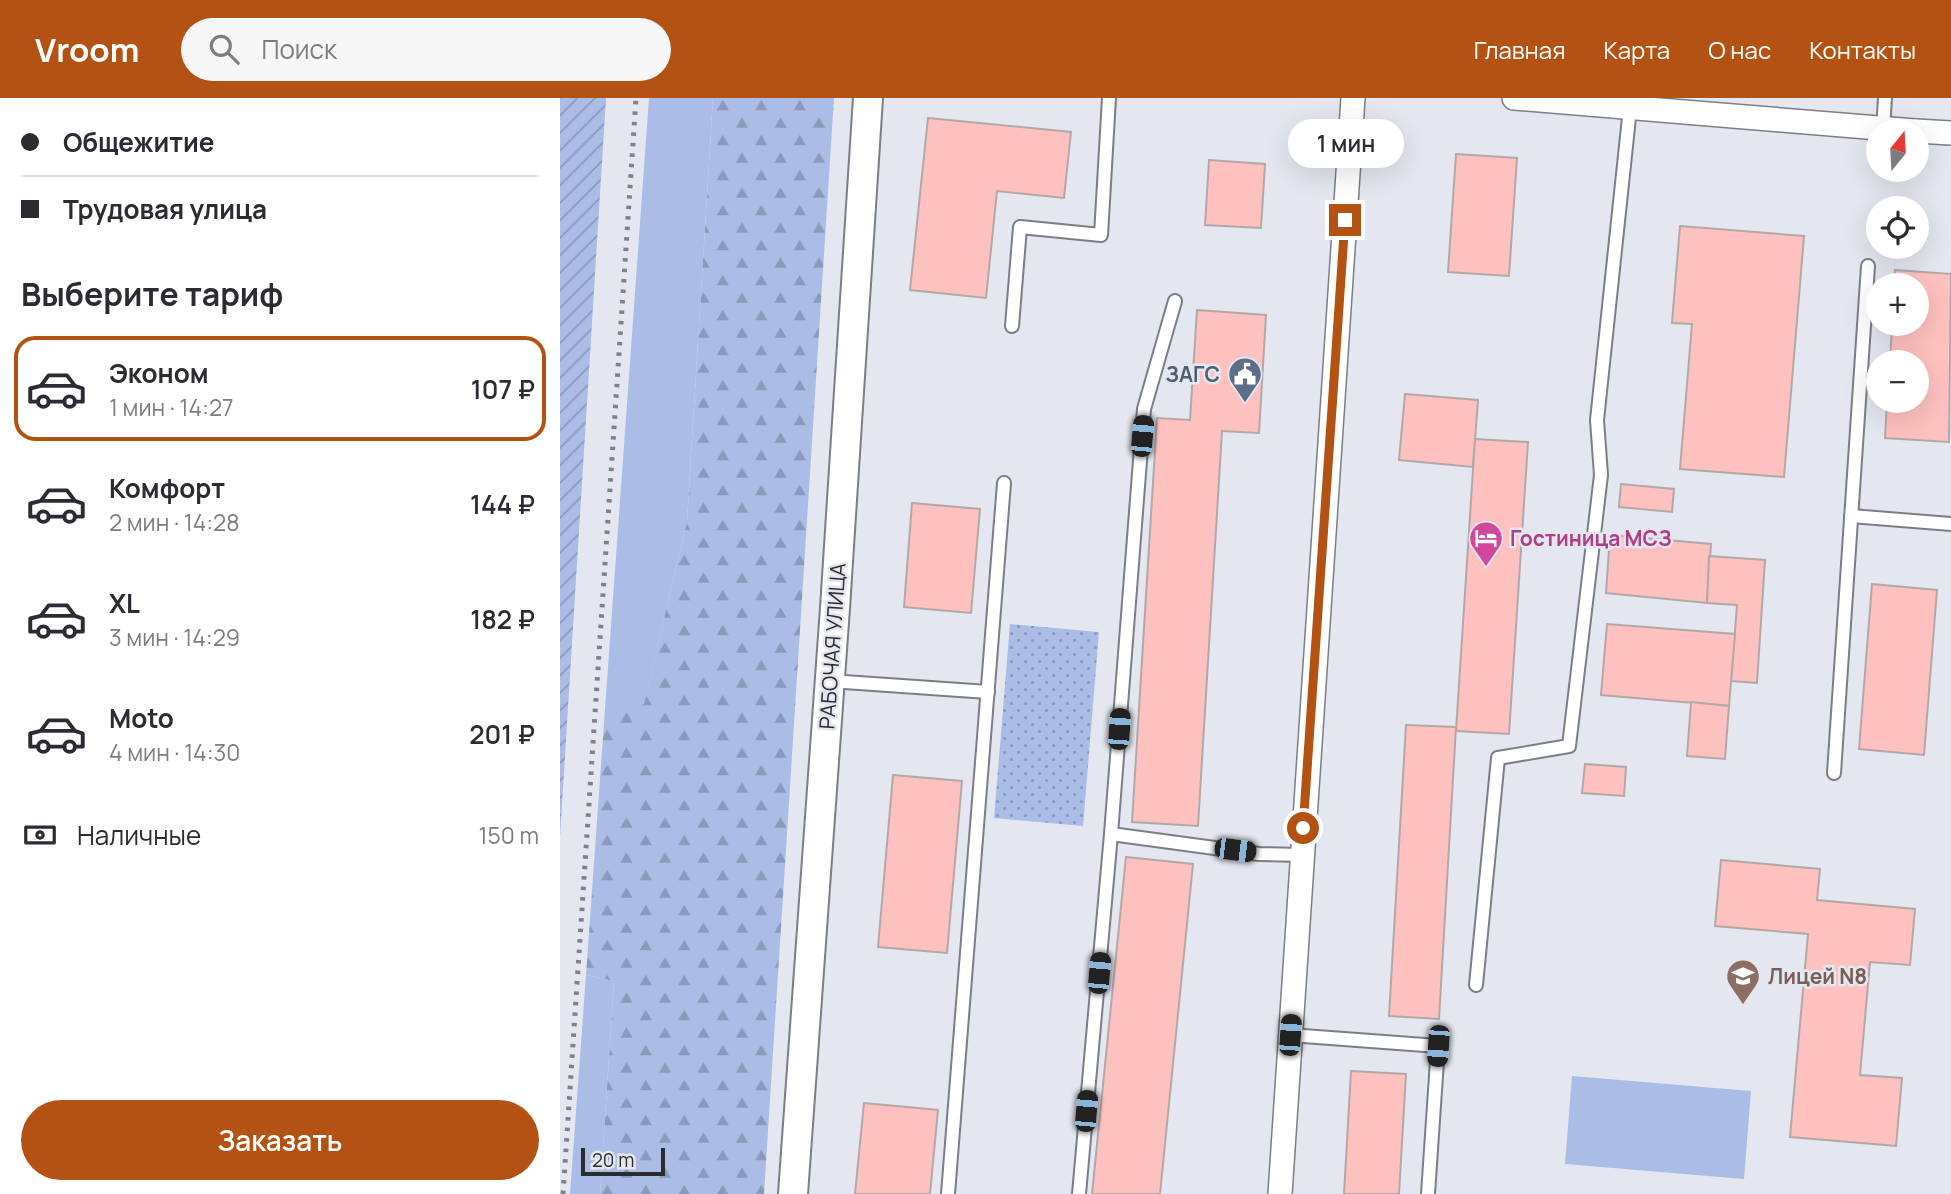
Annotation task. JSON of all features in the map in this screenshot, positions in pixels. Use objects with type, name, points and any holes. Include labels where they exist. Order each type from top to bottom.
[{"type":"street","name":"РАБОЧАЯ УЛИЦА","points":[[793,1194],[868,98]]},
{"type":"street","points":[[1280,1194],[1353,98]]},
{"type":"street","points":[[1514,98],[1630,108],[1680,106],[1866,127]]},
{"type":"street","points":[[1929,132],[1951,134]]},
{"type":"lane","points":[[1012,326],[1020,227],[1101,234],[1109,98]]},
{"type":"lane","points":[[1883,119],[1885,98]]},
{"type":"lane","points":[[1476,985],[1498,758],[1569,746],[1601,475],[1597,420],[1630,108]]},
{"type":"lane","points":[[1834,774],[1868,266]]},
{"type":"lane","points":[[1079,1194],[1111,834],[1144,410],[1175,300]]},
{"type":"lane","points":[[948,1194],[1004,483]]},
{"type":"lane","points":[[1851,516],[1951,524]]},
{"type":"lane","points":[[830,681],[988,692]]},
{"type":"lane","points":[[1111,834],[1259,853],[1301,855]]},
{"type":"lane","points":[[1290,1035],[1438,1046],[1428,1194]]},
{"type":"green space","points":[[560,98],[606,98],[560,836]]},
{"type":"green space","points":[[649,98],[713,98],[687,521],[644,705],[604,723]]},
{"type":"green space","points":[[713,98],[834,98],[764,1194],[600,1194],[614,981],[586,975],[604,723],[644,704],[687,521]]},
{"type":"green space","points":[[1010,624],[1099,632],[1083,826],[994,818]]},
{"type":"green space","points":[[586,975],[614,981],[600,1194],[570,1194]]},
{"type":"green space","points":[[1572,1076],[1751,1091],[1744,1179],[1565,1164]]},
{"type":"building","points":[[928,118],[1071,132],[1064,198],[997,191],[986,298],[910,290]]},
{"type":"building","points":[[1456,154],[1517,158],[1509,276],[1448,272]]},
{"type":"building","points":[[1209,160],[1265,164],[1261,228],[1205,225]]},
{"type":"building","points":[[1680,226],[1804,236],[1784,477],[1680,469],[1692,324],[1672,323]]},
{"type":"building","points":[[1895,270],[1951,274],[1949,442],[1885,438],[1886,413],[1929,413],[1929,350],[1891,350],[1891,336],[1929,336],[1929,273],[1895,273]]},
{"type":"building","points":[[1197,310],[1266,315],[1259,433],[1222,431],[1198,826],[1132,822],[1157,418],[1190,420]]},
{"type":"building","points":[[1405,394],[1478,400],[1473,467],[1399,460]]},
{"type":"building","points":[[1475,439],[1528,442],[1509,734],[1456,731]]},
{"type":"building","points":[[1621,484],[1674,489],[1672,512],[1619,507]]},
{"type":"building","points":[[912,503],[980,509],[971,613],[904,607]]},
{"type":"building","points":[[1610,535],[1711,544],[1707,603],[1606,593]]},
{"type":"building","points":[[1709,556],[1765,560],[1757,683],[1731,681],[1737,605],[1707,603]]},
{"type":"building","points":[[1872,584],[1937,590],[1924,755],[1859,749]]},
{"type":"building","points":[[1607,624],[1735,634],[1729,706],[1601,695]]},
{"type":"building","points":[[1691,702],[1729,706],[1725,759],[1687,756]]},
{"type":"building","points":[[1406,725],[1456,727],[1439,1019],[1389,1016]]},
{"type":"building","points":[[1585,764],[1626,767],[1624,796],[1582,793]]},
{"type":"building","points":[[893,775],[962,781],[947,953],[878,947]]},
{"type":"building","points":[[1126,857],[1193,864],[1160,1194],[1092,1194]]},
{"type":"building","points":[[1721,860],[1820,869],[1817,900],[1915,909],[1910,965],[1870,962],[1860,1075],[1902,1078],[1896,1146],[1790,1137],[1808,934],[1715,926]]},
{"type":"building","points":[[1351,1071],[1406,1074],[1399,1194],[1344,1194]]},
{"type":"building","points":[[864,1103],[938,1110],[930,1194],[855,1194]]},
{"type":"railway","points":[[563,1194],[636,98]]},
{"type":"place","name":"ЗАГС","points":[[1245,404]]},
{"type":"place","name":"Гостиница МСЗ","points":[[1486,568]]},
{"type":"place","name":"Лицей N8","points":[[1743,1006]]},
{"type":"route","points":[[1303,828],[1345,220]]}]
